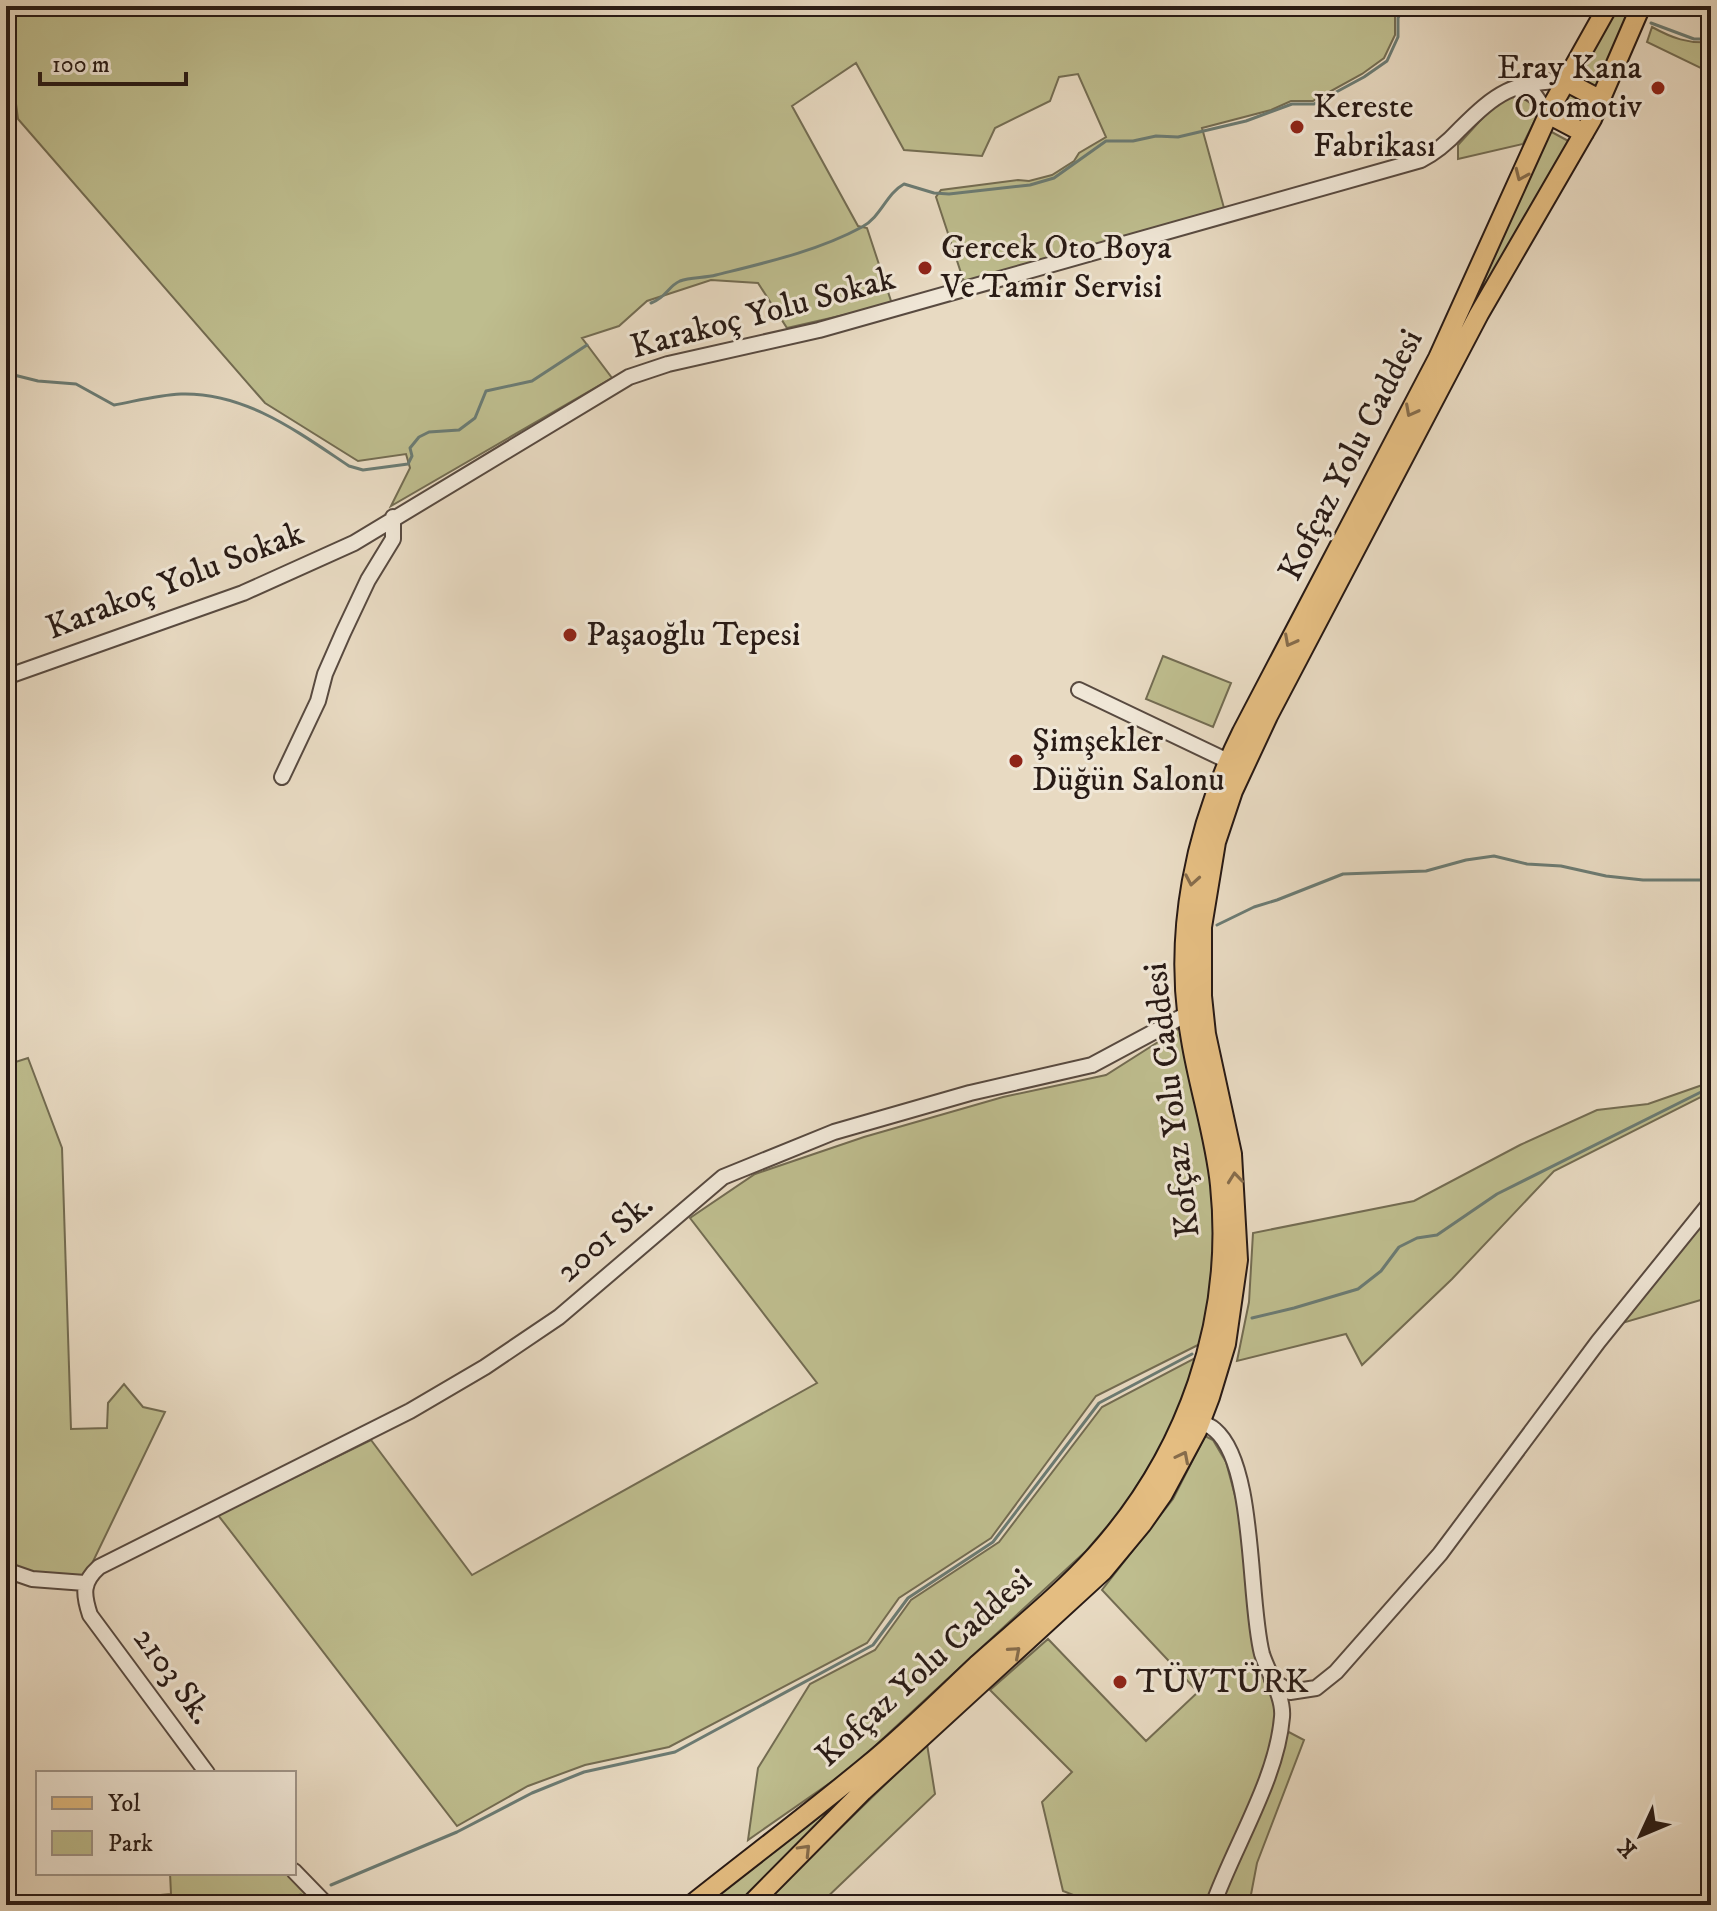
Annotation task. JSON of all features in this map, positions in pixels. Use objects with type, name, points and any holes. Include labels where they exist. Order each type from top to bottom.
[{"type":"main road","name":"Kofçaz Yolu Caddesi","points":[[691,1905],[870,1764],[1070,1581],[1115,1533],[1192,1420],[1218,1305],[1222,1247],[1216,1150],[1187,1014],[1185,935],[1190,888],[1208,814],[1228,761],[1456,323],[1550,109],[1608,6]]},
{"type":"main road","name":"Kofçaz Yolu Caddesi","points":[[750,1905],[863,1791],[1103,1571],[1163,1494],[1226,1344],[1238,1260],[1232,1154],[1206,1034],[1202,996],[1202,927],[1216,842],[1233,791],[1268,716],[1479,314],[1588,126],[1641,6]]},
{"type":"main road","points":[[1565,81],[1601,100]]},
{"type":"main road","points":[[1550,109],[1588,126]]},
{"type":"street","name":"Karakoç Yolu Sokak","points":[[6,677],[243,593],[354,543],[629,377],[668,364],[819,330],[1421,160],[1438,151],[1490,99],[1510,88],[1534,82],[1565,81]]},
{"type":"street","points":[[1510,88],[1527,90],[1550,109]]},
{"type":"street","points":[[282,777],[318,701],[325,674],[343,633],[368,580],[393,539],[393,517]]},
{"type":"street","points":[[1079,690],[1228,761]]},
{"type":"street","name":"2001 Sk.","points":[[87,1579],[99,1567],[410,1411],[485,1367],[559,1317],[723,1177],[834,1132],[970,1093],[1092,1065],[1187,1014]]},
{"type":"street","points":[[1272,1680],[1290,1692],[1316,1688],[1336,1672],[1440,1554],[1598,1342],[1711,1202]]},
{"type":"street","points":[[1192,1420],[1215,1430],[1232,1457],[1246,1512],[1262,1653],[1283,1714],[1273,1765],[1227,1866],[1213,1905]]},
{"type":"street","points":[[6,1570],[32,1579],[87,1579]]},
{"type":"street","name":"2103 Sk.","points":[[87,1579],[85,1599],[90,1615],[206,1771]]},
{"type":"street","points":[[296,1873],[327,1905]]},
{"type":"green space","points":[[6,6],[1399,6],[1395,16],[1395,35],[1384,58],[1362,74],[1313,101],[1291,101],[1271,110],[1202,128],[1224,208],[964,282],[936,197],[941,190],[1029,181],[1052,175],[1074,161],[1079,153],[1106,137],[1078,74],[1059,77],[1050,101],[995,128],[982,156],[904,150],[856,63],[792,106],[858,226],[867,228],[892,304],[787,328],[758,283],[711,280],[647,301],[619,326],[582,338],[612,378],[391,506],[410,468],[406,454],[358,461],[265,403],[18,119],[6,30]]},
{"type":"green space","points":[[1616,6],[1633,6],[1598,89],[1573,76]]},
{"type":"green space","points":[[1652,27],[1680,39],[1711,42],[1711,73],[1647,42]]},
{"type":"green space","points":[[1571,94],[1585,105],[1580,122],[1559,115],[1560,102]]},
{"type":"green space","points":[[1513,95],[1528,102],[1538,114],[1523,144],[1458,159],[1458,145],[1497,102]]},
{"type":"green space","points":[[1548,130],[1572,143],[1471,311]]},
{"type":"green space","points":[[1163,656],[1231,683],[1213,727],[1146,699]]},
{"type":"green space","points":[[1180,1028],[1206,1152],[1214,1214],[1213,1277],[1200,1344],[1096,1396],[991,1538],[899,1598],[867,1643],[669,1747],[585,1765],[528,1786],[457,1826],[218,1515],[371,1440],[472,1575],[817,1383],[690,1218],[755,1174],[864,1137],[1003,1097],[1106,1075]]},
{"type":"green space","points":[[28,1058],[62,1148],[71,1429],[107,1428],[108,1403],[124,1384],[143,1407],[165,1412],[86,1576],[32,1574],[6,1565],[6,1065]]},
{"type":"green space","points":[[1711,1082],[1711,1092],[1554,1171],[1452,1279],[1362,1365],[1346,1334],[1237,1361],[1249,1302],[1253,1233],[1414,1201],[1520,1145],[1597,1110],[1648,1104]]},
{"type":"green space","points":[[1711,1209],[1711,1297],[1619,1324]]},
{"type":"green space","points":[[1197,1357],[1173,1422],[1152,1462],[1122,1509],[1086,1551],[850,1769],[748,1840],[758,1768],[810,1684],[875,1650],[911,1600],[999,1542],[1102,1407]]},
{"type":"green space","points":[[1205,1436],[1213,1440],[1226,1462],[1241,1518],[1279,1714],[1270,1763],[1208,1905],[1099,1905],[1063,1891],[1042,1802],[1072,1772],[990,1690],[1048,1639],[1146,1741],[1198,1692],[1102,1590],[1173,1499]]},
{"type":"green space","points":[[1283,1729],[1304,1740],[1257,1863],[1249,1905],[1217,1905]]},
{"type":"green space","points":[[927,1744],[935,1794],[819,1905],[761,1905]]},
{"type":"green space","points":[[852,1792],[739,1905],[702,1905]]},
{"type":"green space","points":[[170,1875],[291,1875],[318,1905],[55,1905],[171,1894]]},
{"type":"waterway","points":[[651,303],[680,281],[772,261],[845,235],[869,223],[904,184],[949,194],[1030,185],[1054,178],[1106,141],[1178,137],[1246,121],[1292,104],[1314,104],[1387,61],[1398,37],[1398,18],[1404,6]]},
{"type":"waterway","points":[[1651,23],[1694,39],[1711,39]]},
{"type":"waterway","points":[[6,373],[38,381],[76,384],[114,405],[181,394],[227,400],[270,416],[349,466],[363,470],[408,464],[412,456],[410,448],[419,437],[429,432],[459,430],[475,418],[486,391],[532,381],[587,345]]},
{"type":"waterway","points":[[1217,925],[1254,907],[1343,874],[1426,871],[1494,856],[1606,876],[1643,880],[1711,880]]},
{"type":"waterway","points":[[1252,1318],[1358,1289],[1381,1271],[1399,1247],[1417,1238],[1437,1235],[1497,1194],[1711,1087]]},
{"type":"waterway","points":[[331,1885],[457,1832],[532,1793],[584,1772],[675,1752],[873,1645],[908,1598],[993,1542],[1099,1403],[1192,1354]]},
{"type":"waterway","points":[[256,1905],[301,1895]]},
{"type":"waterway","points":[[158,1905],[190,1902],[236,1905]]},
{"type":"place","name":"Eray Kana Otomotiv","points":[[1658,88]]},
{"type":"place","name":"Kereste Fabrikası","points":[[1297,127]]},
{"type":"place","name":"Gercek Oto Boya Ve Tamir Servisi","points":[[925,268]]},
{"type":"place","name":"Paşaoğlu Tepesi","points":[[570,635]]},
{"type":"place","name":"Şimşekler Düğün Salonu","points":[[1016,761]]},
{"type":"place","name":"TÜVTÜRK","points":[[1120,1682]]}]
